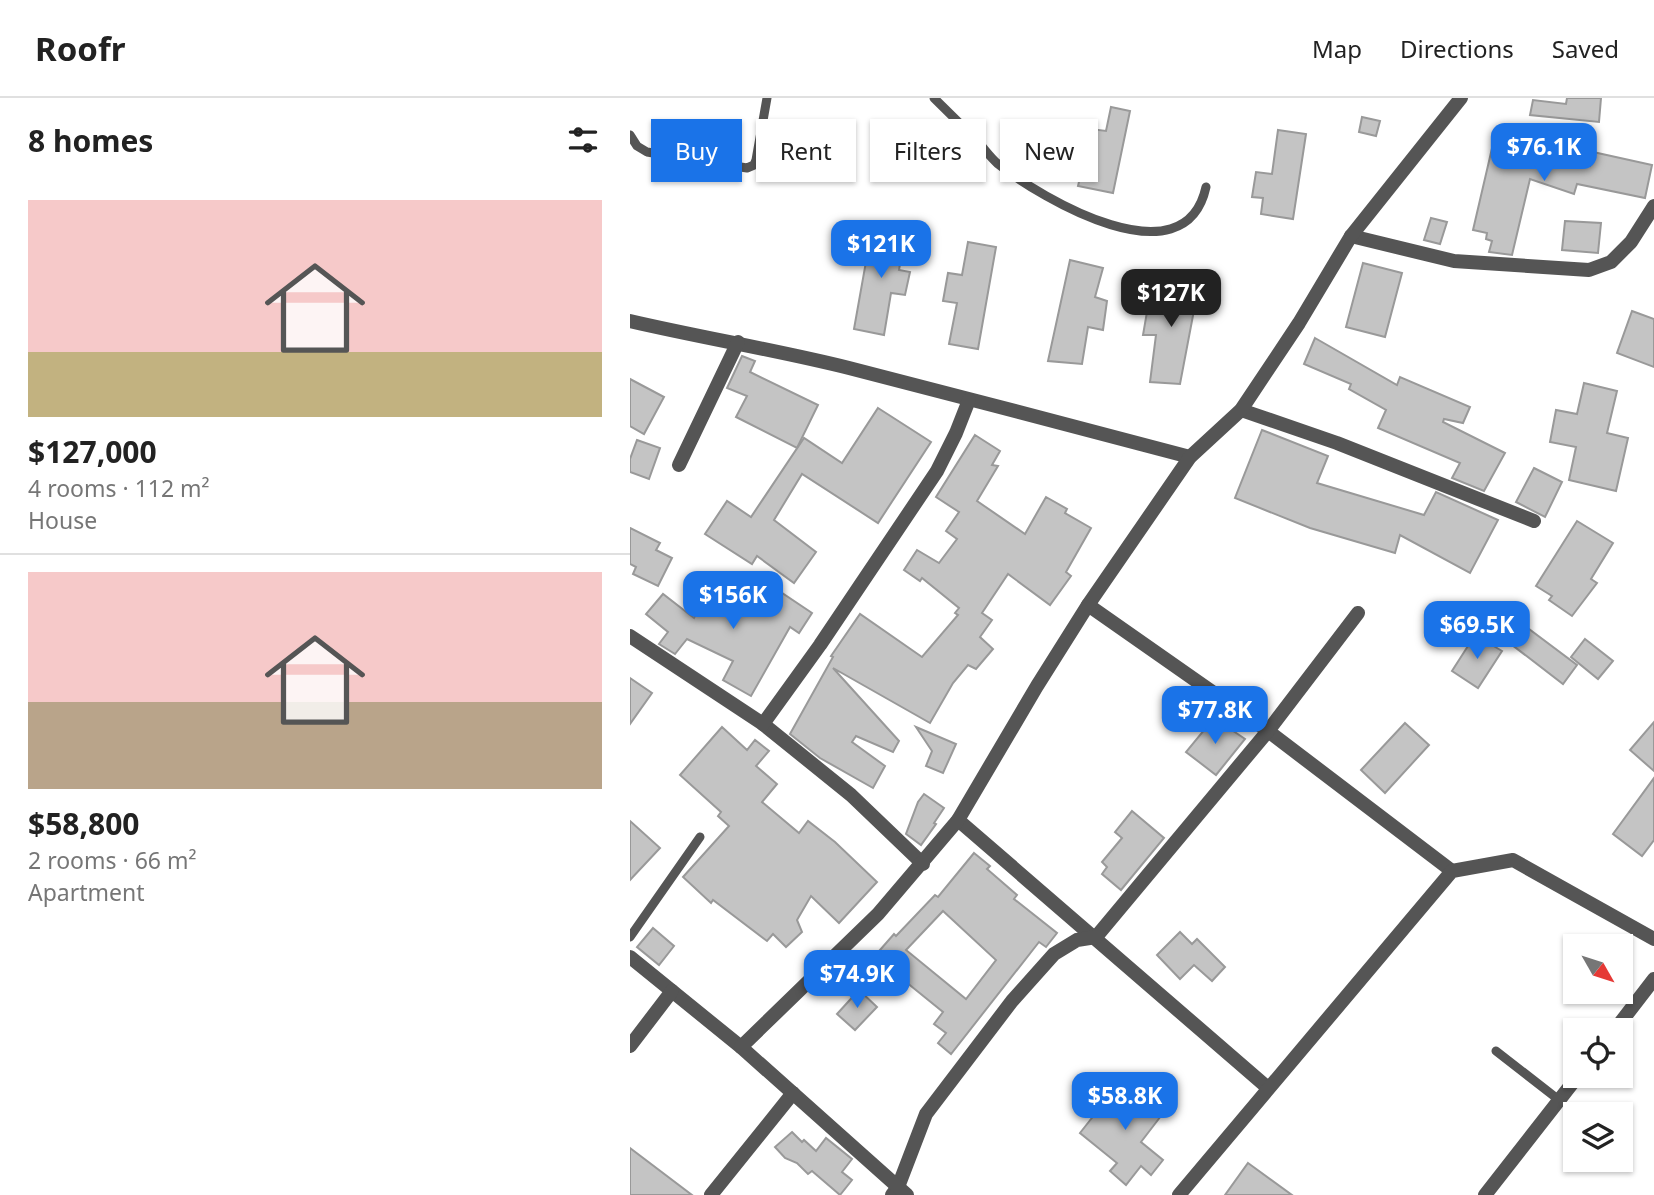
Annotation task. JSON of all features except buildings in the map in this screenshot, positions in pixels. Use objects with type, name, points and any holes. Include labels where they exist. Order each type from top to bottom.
[{"type":"street","points":[[741,1048],[878,914],[958,820],[1088,604],[1190,457],[1241,410],[1299,323],[1351,236],[1461,98]]},
{"type":"street","points":[[1351,236],[1454,261],[1589,270],[1611,262],[1631,242],[1654,206]]},
{"type":"street","points":[[630,321],[683,334],[738,342],[848,368],[1190,457]]},
{"type":"street","points":[[679,465],[738,342]]},
{"type":"street","points":[[763,724],[820,645],[937,471],[969,400]]},
{"type":"street","points":[[1241,410],[1337,443],[1534,521]]},
{"type":"street","points":[[1088,604],[1268,731],[1452,871]]},
{"type":"street","points":[[630,957],[793,1093],[899,1192],[926,1114],[1012,1001],[1054,954],[1077,940],[1096,937],[1268,731],[1358,613]]},
{"type":"street","points":[[630,636],[763,724],[851,795],[923,864]]},
{"type":"street","points":[[958,820],[1268,1088]]},
{"type":"street","points":[[1179,1195],[1452,871],[1513,860],[1654,939]]},
{"type":"street","points":[[1624,1018],[1654,979]]},
{"type":"street","points":[[630,1046],[672,991]]},
{"type":"street","points":[[1485,1195],[1568,1088]]},
{"type":"street","points":[[711,1195],[793,1093]]},
{"type":"lane","points":[[630,135],[637,146],[647,152],[747,168],[754,165],[756,160],[767,98]]},
{"type":"lane","points":[[934,98],[995,162],[1027,185],[1057,203],[1126,229],[1162,232],[1175,228],[1195,214],[1206,187]]},
{"type":"lane","points":[[630,937],[700,837]]},
{"type":"lane","points":[[1496,1051],[1559,1100]]}]
